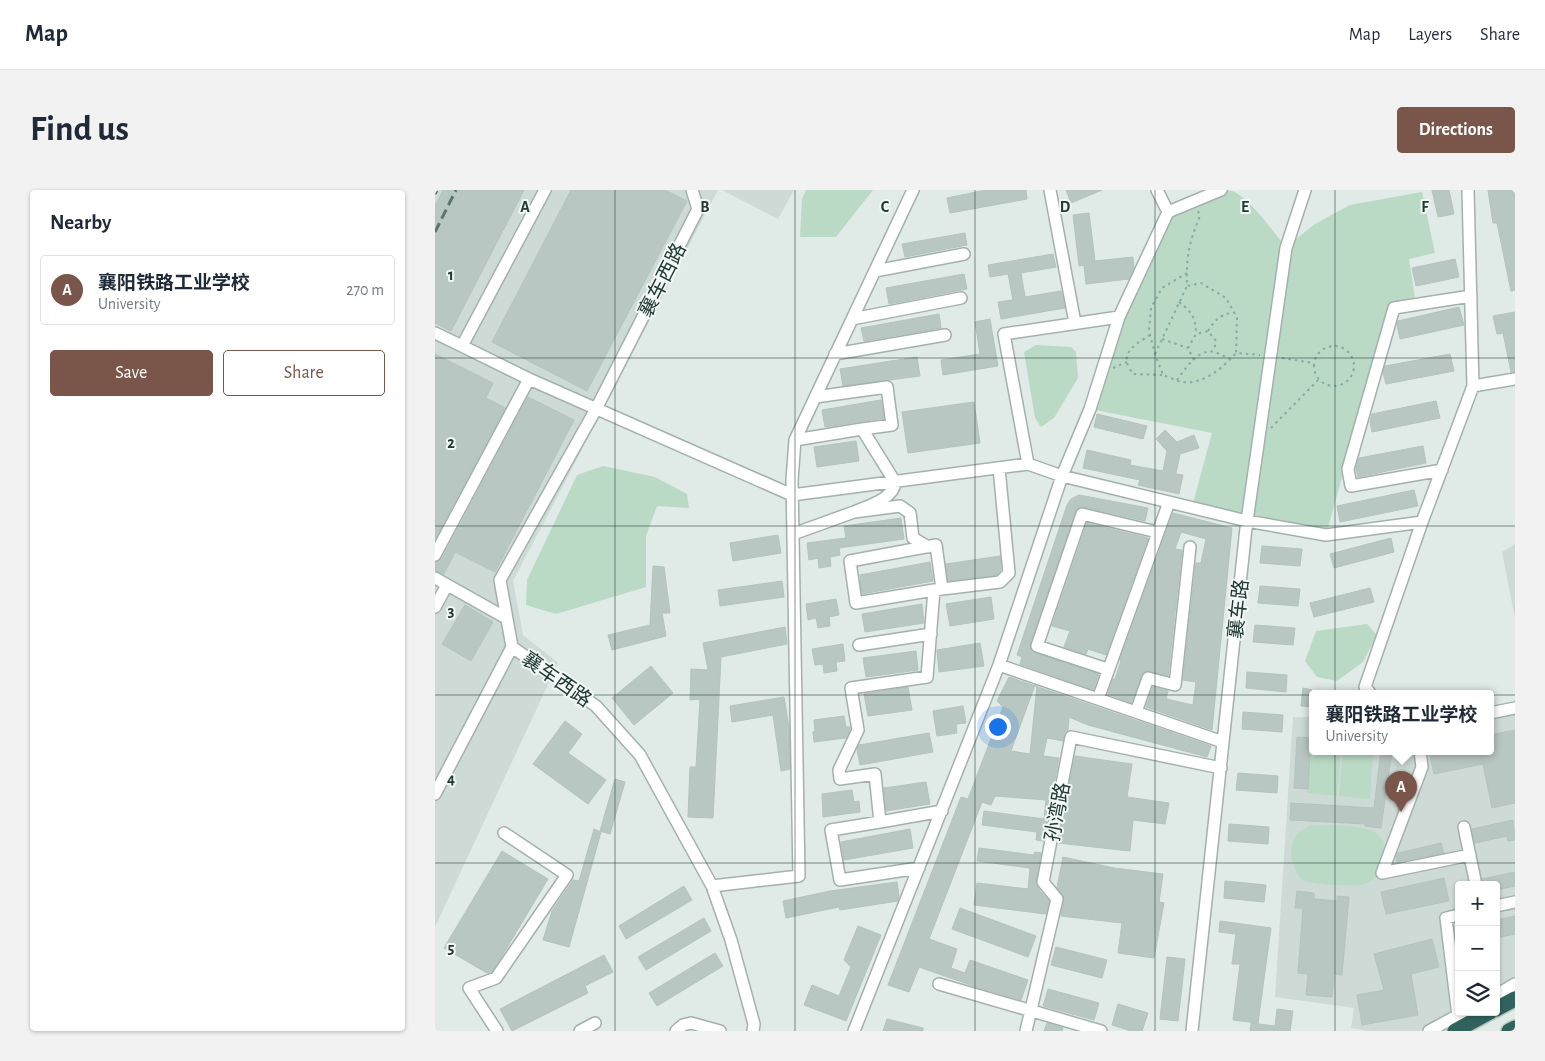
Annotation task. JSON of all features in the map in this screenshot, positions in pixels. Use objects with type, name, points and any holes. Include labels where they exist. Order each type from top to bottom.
[{"type":"highway","points":[[1500,1007],[1515,999]]},
{"type":"highway","points":[[1455,1031],[1483,1016]]},
{"type":"highway","points":[[1509,1031],[1515,1028]]},
{"type":"street","points":[[462,346],[545,190]]},
{"type":"street","name":"襄车西路","points":[[693,190],[698,209],[596,408],[500,580],[512,647],[596,706],[640,755],[712,886],[731,940],[754,1024],[753,1031]]},
{"type":"street","points":[[712,886],[799,876],[792,495],[795,440],[913,190]]},
{"type":"street","points":[[1050,190],[1075,323]]},
{"type":"street","points":[[1157,190],[1168,212]]},
{"type":"street","points":[[855,1031],[860,1025],[919,868],[999,665],[1063,476],[1090,409],[1119,317],[1168,212],[1221,190]]},
{"type":"street","name":"襄车路","points":[[1193,1031],[1247,521],[1286,248],[1305,190]]},
{"type":"street","points":[[1368,690],[1365,687],[1422,522],[1473,386],[1467,190]]},
{"type":"street","points":[[875,271],[964,254]]},
{"type":"street","points":[[1442,470],[1351,486],[1347,469],[1394,308],[1471,296]]},
{"type":"street","points":[[852,318],[961,298]]},
{"type":"street","points":[[1028,464],[1004,334],[1119,317]]},
{"type":"street","points":[[435,333],[529,379],[792,495],[1028,464],[1063,476],[1247,521],[1326,535],[1422,522]]},
{"type":"street","points":[[835,354],[945,335]]},
{"type":"street","points":[[1473,386],[1515,378]]},
{"type":"street","points":[[435,555],[529,379]]},
{"type":"street","points":[[795,440],[892,425],[887,387],[815,397]]},
{"type":"street","points":[[793,534],[854,512],[888,496],[895,486],[895,482],[862,429]]},
{"type":"street","points":[[880,822],[875,774],[840,779],[839,770],[858,730],[851,688],[927,677],[938,590],[936,545],[850,560],[856,603],[938,590],[1000,582],[1009,573],[999,468]]},
{"type":"street","points":[[1097,699],[1169,502]]},
{"type":"street","points":[[854,512],[900,506],[909,513],[913,538],[927,547]]},
{"type":"street","points":[[1107,669],[1037,646],[1083,514],[1157,532]]},
{"type":"street","points":[[1135,712],[1147,678],[1175,685],[1190,547]]},
{"type":"street","points":[[435,578],[506,618]]},
{"type":"street","points":[[435,606],[447,585]]},
{"type":"street","points":[[859,645],[931,634]]},
{"type":"street","points":[[435,794],[512,647]]},
{"type":"street","points":[[999,665],[1223,742]]},
{"type":"street","points":[[1494,712],[1515,708]]},
{"type":"street","name":"孙湾路","points":[[1026,1031],[1057,899],[1043,882],[1071,737],[1221,768]]},
{"type":"street","points":[[1420,755],[1422,767],[1382,874],[1470,855]]},
{"type":"street","points":[[919,868],[840,880],[831,830],[942,811]]},
{"type":"street","points":[[1464,827],[1475,881]]},
{"type":"street","points":[[497,1031],[469,988],[496,978],[567,875],[504,833]]},
{"type":"street","points":[[1500,905],[1515,902]]},
{"type":"street","points":[[1455,916],[1446,918],[1455,976]]},
{"type":"street","points":[[939,984],[1101,1031]]},
{"type":"street","points":[[1500,993],[1515,984]]},
{"type":"street","points":[[1429,1031],[1457,1016]]},
{"type":"street","points":[[580,1031],[595,1023]]},
{"type":"street","points":[[677,1031],[683,1025],[691,1023],[720,1031]]},
{"type":"path","points":[[1155,354],[1187,286],[1191,239],[1200,216],[1194,201]]},
{"type":"path","points":[[1163,375],[1149,331],[1151,308],[1163,288],[1187,273]]},
{"type":"path","points":[[1150,335],[1135,344],[1129,354],[1127,362],[1133,374],[1163,375],[1183,382],[1203,379],[1224,366],[1235,353],[1237,318],[1226,298],[1201,283],[1187,286]]},
{"type":"path","points":[[1179,302],[1190,310],[1196,324],[1195,334],[1188,348]]},
{"type":"path","points":[[1195,334],[1208,331],[1213,323],[1222,315],[1233,312]]},
{"type":"path","points":[[1208,331],[1216,341],[1213,352]]},
{"type":"path","points":[[1162,339],[1188,348],[1194,360]]},
{"type":"path","points":[[1333,345],[1346,349],[1354,360],[1353,374],[1344,384],[1331,386],[1319,379],[1315,374],[1314,363],[1320,351],[1333,345]]},
{"type":"path","points":[[1177,380],[1199,355],[1213,352],[1230,359]]},
{"type":"path","points":[[1235,353],[1314,363]]},
{"type":"path","points":[[1259,440],[1319,379]]},
{"type":"shaded area","points":[[435,190],[718,190],[513,581],[523,635],[558,663],[435,927]]},
{"type":"shaded area","points":[[722,190],[794,190],[778,219]]},
{"type":"shaded area","points":[[1515,544],[1515,618],[1502,552]]},
{"type":"shaded area","points":[[1515,711],[1515,979],[1500,987],[1500,881],[1455,881],[1455,1012],[1420,1031],[1369,1031],[1351,1028],[1354,1008],[1275,997],[1293,717],[1309,717],[1309,755],[1494,755],[1494,716]]},
{"type":"green space","points":[[806,190],[873,190],[836,237],[800,237],[802,199]]},
{"type":"green space","points":[[1221,190],[1232,191],[1246,200],[1286,247],[1315,224],[1350,205],[1422,192],[1435,253],[1409,259],[1415,298],[1389,307],[1326,535],[1192,507],[1212,433],[1090,409],[1119,317],[1168,212]]},
{"type":"green space","points":[[1036,345],[1071,347],[1076,352],[1078,378],[1054,418],[1041,427],[1035,418],[1024,352]]},
{"type":"green space","points":[[603,466],[655,477],[687,494],[689,508],[657,506],[646,536],[646,587],[556,614],[526,605],[527,580],[577,475]]},
{"type":"green space","points":[[1367,624],[1377,635],[1363,662],[1337,681],[1317,677],[1305,661],[1316,631]]},
{"type":"green space","points":[[1310,755],[1341,755],[1337,796],[1307,793]]},
{"type":"green space","points":[[1343,755],[1373,755],[1370,799],[1339,796]]},
{"type":"green space","points":[[1311,825],[1351,826],[1371,831],[1378,835],[1384,843],[1385,849],[1382,868],[1376,877],[1358,886],[1309,882],[1300,877],[1293,866],[1292,845],[1298,833]]},
{"type":"building","points":[[443,190],[524,190],[451,331],[435,323],[435,206]]},
{"type":"building","points":[[571,190],[665,190],[687,201],[587,391],[492,342]]},
{"type":"building","points":[[986,190],[1026,190],[1027,199],[950,213],[947,198]]},
{"type":"building","points":[[1066,190],[1102,190],[1071,203]]},
{"type":"building","points":[[1432,190],[1449,190],[1454,214],[1438,217]]},
{"type":"building","points":[[1488,190],[1515,190],[1515,290],[1511,291],[1497,223],[1493,223]]},
{"type":"building","points":[[1089,213],[1095,261],[1133,257],[1134,268],[1129,279],[1086,284],[1084,265],[1079,266],[1073,215]]},
{"type":"building","points":[[965,233],[967,245],[905,257],[902,244]]},
{"type":"building","points":[[1053,254],[1056,267],[1021,273],[1025,297],[1061,291],[1065,308],[1001,319],[998,302],[1013,300],[1008,274],[990,277],[988,265]]},
{"type":"building","points":[[1455,259],[1459,277],[1416,286],[1412,268]]},
{"type":"building","points":[[964,274],[967,289],[889,304],[886,288]]},
{"type":"building","points":[[1459,307],[1464,325],[1400,339],[1398,321]]},
{"type":"building","points":[[1515,312],[1515,372],[1511,372],[1503,333],[1497,334],[1493,316]]},
{"type":"building","points":[[939,314],[941,328],[864,341],[861,328]]},
{"type":"building","points":[[990,319],[998,366],[943,375],[941,360],[980,354],[975,322]]},
{"type":"building","points":[[435,354],[493,383],[486,398],[505,408],[435,539]]},
{"type":"building","points":[[1450,354],[1454,371],[1386,384],[1383,372],[1385,366]]},
{"type":"building","points":[[917,357],[920,376],[843,386],[840,369]]},
{"type":"building","points":[[528,397],[574,420],[495,572],[455,552],[444,574],[435,570],[435,562],[442,559]]},
{"type":"building","points":[[881,400],[884,418],[825,427],[822,410]]},
{"type":"building","points":[[1436,401],[1440,418],[1372,432],[1370,421],[1372,414]]},
{"type":"building","points":[[974,402],[980,443],[908,453],[902,412]]},
{"type":"building","points":[[1097,414],[1147,426],[1143,439],[1094,427]]},
{"type":"building","points":[[1165,430],[1177,442],[1194,435],[1199,448],[1180,454],[1176,474],[1183,475],[1179,494],[1138,485],[1140,480],[1083,468],[1087,450],[1131,460],[1130,465],[1163,471],[1167,451],[1156,439]]},
{"type":"building","points":[[856,441],[859,461],[817,467],[814,447]]},
{"type":"building","points":[[1423,446],[1426,463],[1358,477],[1356,468],[1359,458]]},
{"type":"building","points":[[1414,490],[1418,506],[1340,522],[1337,506]]},
{"type":"building","points":[[1079,495],[1148,508],[1145,521],[1084,507],[1077,509],[1030,644],[1033,652],[1099,674],[1093,690],[1020,664],[1022,657],[1017,655],[1067,505],[1071,499]]},
{"type":"building","points":[[1173,513],[1232,528],[1212,730],[1146,707],[1153,687],[1168,691],[1166,699],[1193,705],[1196,682],[1183,680],[1196,563],[1201,563],[1206,539],[1181,532],[1175,549],[1182,550],[1168,676],[1149,671],[1143,672],[1131,703],[1108,694],[1113,679],[1115,679],[1120,660]]},
{"type":"building","points":[[901,518],[904,539],[839,548],[840,555],[830,557],[831,566],[819,568],[818,558],[809,560],[807,543],[846,538],[844,526]]},
{"type":"building","points":[[1087,523],[1148,538],[1106,655],[1088,649],[1086,654],[1064,647],[1070,631],[1052,626]]},
{"type":"building","points":[[778,535],[781,553],[733,561],[730,543]]},
{"type":"building","points":[[1391,538],[1394,552],[1334,568],[1330,554]]},
{"type":"building","points":[[1262,546],[1302,549],[1300,566],[1260,563]]},
{"type":"building","points":[[1000,556],[1001,570],[997,575],[948,581],[946,564]]},
{"type":"building","points":[[930,562],[933,581],[862,594],[860,575]]},
{"type":"building","points":[[653,566],[664,567],[670,613],[662,613],[666,636],[612,650],[608,635],[650,625]]},
{"type":"building","points":[[782,581],[784,597],[720,606],[718,590]]},
{"type":"building","points":[[1260,586],[1300,589],[1298,606],[1258,603]]},
{"type":"building","points":[[1370,588],[1374,602],[1314,617],[1310,603]]},
{"type":"building","points":[[991,597],[994,619],[950,626],[946,604]]},
{"type":"building","points":[[836,599],[839,615],[829,617],[830,626],[818,628],[816,618],[808,620],[806,604]]},
{"type":"building","points":[[922,604],[924,623],[865,632],[862,614]]},
{"type":"building","points":[[465,605],[493,622],[471,661],[442,644]]},
{"type":"building","points":[[1255,625],[1295,628],[1293,645],[1253,642]]},
{"type":"building","points":[[785,627],[787,644],[721,657],[713,818],[688,817],[690,767],[696,767],[700,699],[690,700],[691,669],[708,670],[703,643]]},
{"type":"building","points":[[980,643],[984,666],[939,672],[937,650]]},
{"type":"building","points":[[843,644],[845,661],[836,662],[837,671],[824,673],[823,664],[815,665],[812,649]]},
{"type":"building","points":[[916,651],[918,670],[866,677],[863,658]]},
{"type":"building","points":[[651,666],[673,693],[634,725],[612,698]]},
{"type":"building","points":[[1247,672],[1287,675],[1286,692],[1246,688]]},
{"type":"building","points":[[1009,677],[1035,686],[1011,751],[1030,754],[1037,687],[1211,746],[1207,757],[1088,725],[1069,717],[1068,730],[1065,732],[1063,741],[1047,738],[1043,756],[1059,758],[1043,841],[1036,840],[1037,832],[982,825],[984,811],[1044,819],[1046,800],[995,796],[991,805],[982,802],[929,939],[957,949],[951,968],[965,973],[970,960],[1028,980],[1021,1000],[979,988],[919,967],[909,992],[888,985],[961,797],[968,799],[1003,707],[997,701]]},
{"type":"building","points":[[908,687],[912,710],[868,716],[864,694]]},
{"type":"building","points":[[1303,688],[1312,690],[1309,690],[1309,707],[1301,706]]},
{"type":"building","points":[[784,697],[789,727],[790,769],[781,771],[773,715],[732,722],[730,706]]},
{"type":"building","points":[[963,706],[966,723],[956,724],[957,733],[937,736],[933,711]]},
{"type":"building","points":[[1243,712],[1283,715],[1282,732],[1242,729]]},
{"type":"building","points":[[844,716],[846,727],[850,727],[846,738],[814,742],[814,720]]},
{"type":"building","points":[[565,721],[582,734],[568,753],[606,780],[588,804],[533,764]]},
{"type":"building","points":[[1515,730],[1515,803],[1492,808],[1483,764],[1434,774],[1430,755],[1494,755],[1494,734]]},
{"type":"building","points":[[929,733],[933,752],[860,765],[857,749],[859,745]]},
{"type":"building","points":[[1297,737],[1309,738],[1308,789],[1294,788]]},
{"type":"building","points":[[1381,755],[1391,755],[1381,828],[1365,826],[1365,824],[1290,820],[1291,803],[1374,808]]},
{"type":"building","points":[[1075,756],[1132,764],[1127,797],[1169,803],[1165,824],[1133,820],[1130,851],[1058,843]]},
{"type":"building","points":[[1238,773],[1278,776],[1277,793],[1236,790]]},
{"type":"building","points":[[615,779],[625,782],[610,834],[600,831]]},
{"type":"building","points":[[926,782],[930,804],[886,811],[884,788]]},
{"type":"building","points":[[852,790],[854,802],[859,801],[860,812],[823,817],[822,794]]},
{"type":"building","points":[[1513,820],[1515,840],[1508,841],[1507,836],[1475,843],[1472,829]]},
{"type":"building","points":[[1229,824],[1269,827],[1268,844],[1228,841]]},
{"type":"building","points":[[594,829],[601,832],[569,947],[543,940],[552,911],[573,880],[579,881]]},
{"type":"building","points":[[910,829],[913,848],[844,860],[841,842]]},
{"type":"building","points":[[1441,843],[1444,853],[1397,862],[1396,857],[1398,853]]},
{"type":"building","points":[[979,848],[1034,855],[1035,852],[1041,853],[1036,883],[1039,890],[1049,901],[1046,914],[974,905],[977,883],[1028,889],[1030,868],[977,861]]},
{"type":"building","points":[[502,851],[548,879],[502,956],[491,972],[487,973],[444,948]]},
{"type":"building","points":[[1063,857],[1114,868],[1163,874],[1159,902],[1164,903],[1154,958],[1118,953],[1122,923],[1061,916],[1064,898],[1057,888]]},
{"type":"building","points":[[1515,872],[1515,886],[1500,889],[1500,881],[1482,881],[1482,879]]},
{"type":"building","points":[[1444,878],[1449,901],[1386,914],[1381,892]]},
{"type":"building","points":[[1225,881],[1266,885],[1264,902],[1224,898]]},
{"type":"building","points":[[897,882],[898,901],[840,910],[839,907],[786,918],[783,901],[830,891]]},
{"type":"building","points":[[684,886],[692,900],[626,939],[619,926]]},
{"type":"building","points":[[1297,891],[1314,893],[1314,899],[1337,901],[1337,896],[1349,897],[1342,975],[1334,974],[1332,997],[1306,995],[1308,974],[1298,973],[1303,908],[1295,908]]},
{"type":"building","points":[[960,908],[1036,936],[1028,957],[952,929]]},
{"type":"building","points":[[1515,916],[1515,934],[1500,937],[1500,919]]},
{"type":"building","points":[[704,918],[711,931],[646,970],[638,957]]},
{"type":"building","points":[[1220,921],[1271,928],[1258,1023],[1233,1020],[1240,964],[1232,964],[1236,934],[1219,932]]},
{"type":"building","points":[[858,926],[881,935],[846,1021],[804,1005],[812,985],[839,996],[851,967],[844,960]]},
{"type":"building","points":[[1432,939],[1439,967],[1411,974],[1418,1015],[1362,1025],[1357,995],[1384,990],[1374,954]]},
{"type":"building","points":[[1056,947],[1107,960],[1102,978],[1051,965]]},
{"type":"building","points":[[715,953],[723,966],[657,1006],[649,993]]},
{"type":"building","points":[[604,955],[613,972],[585,986],[588,993],[512,1031],[500,1009]]},
{"type":"building","points":[[1167,957],[1185,959],[1178,1021],[1160,1019]]},
{"type":"building","points":[[1048,989],[1099,1003],[1094,1020],[1043,1006]]},
{"type":"building","points":[[1118,1004],[1148,1013],[1142,1031],[1131,1031],[1112,1025]]},
{"type":"building","points":[[1277,1009],[1293,1011],[1290,1031],[1250,1031],[1251,1023],[1275,1026]]},
{"type":"building","points":[[887,1019],[923,1028],[923,1031],[883,1031]]},
{"type":"building","points":[[1047,1023],[1063,1028],[1062,1031],[1044,1031]]},
{"type":"railway","points":[[435,194],[437,190]]},
{"type":"railway","points":[[435,232],[456,190]]},
{"type":"place","name":"襄阳铁路工业学校","points":[[1401,812]]}]
